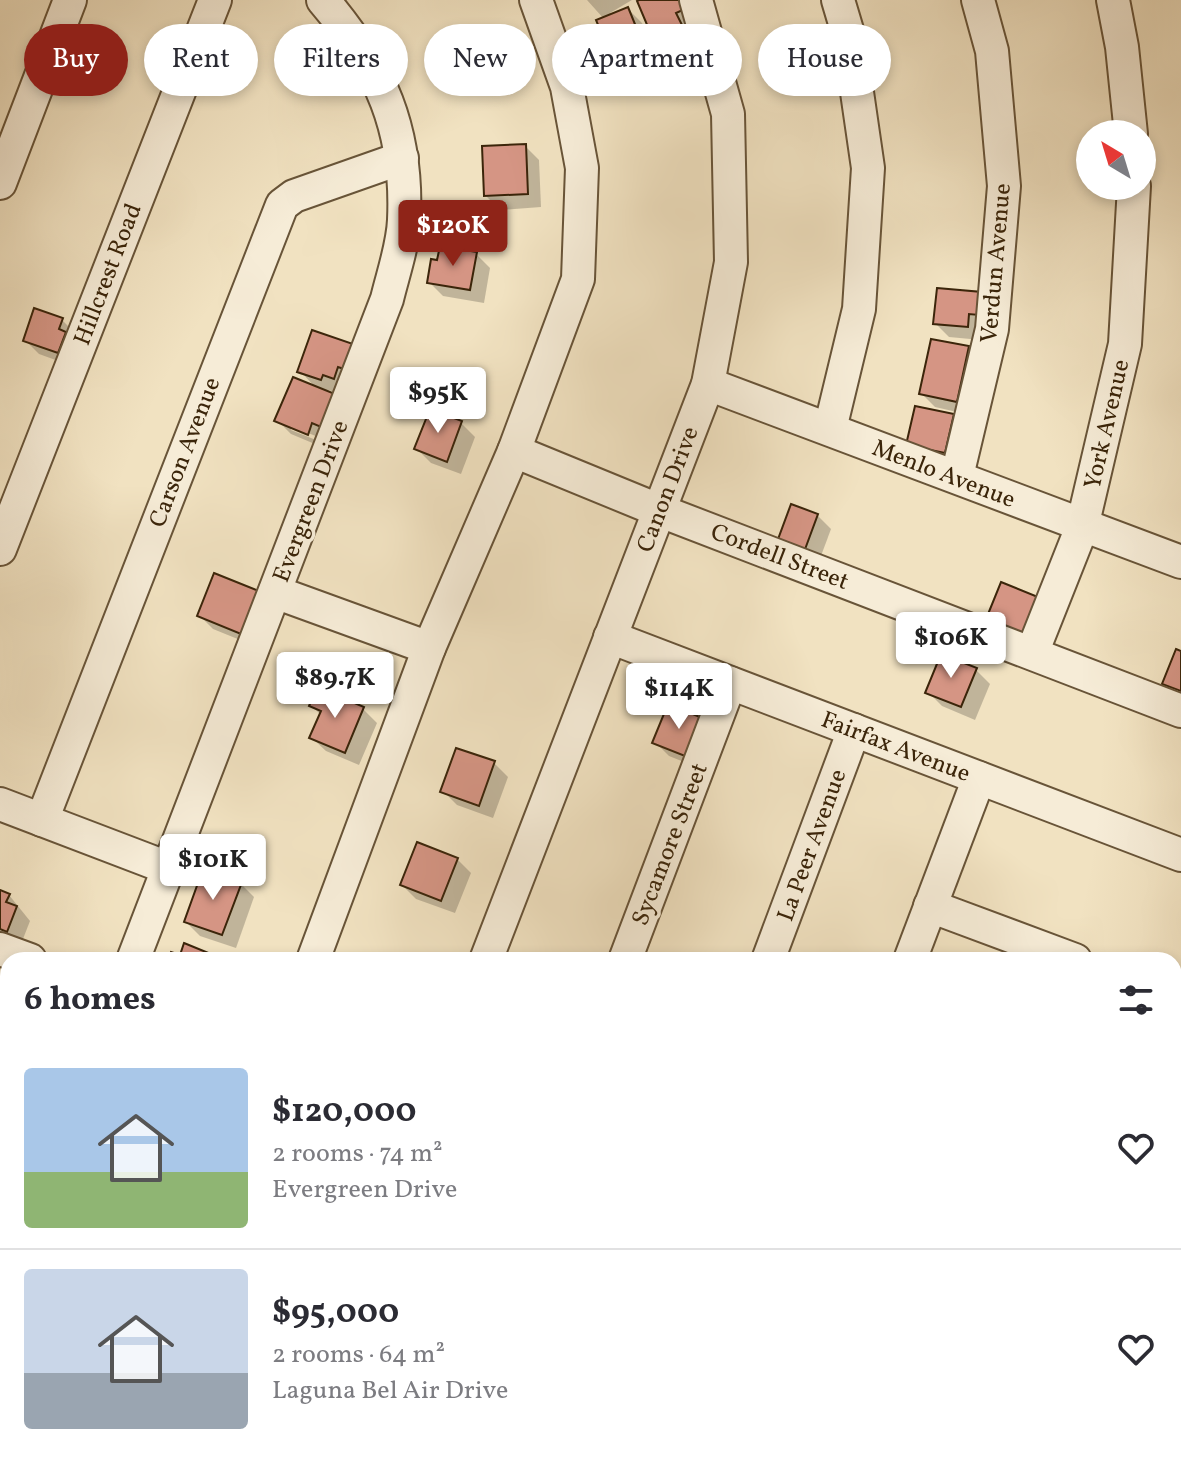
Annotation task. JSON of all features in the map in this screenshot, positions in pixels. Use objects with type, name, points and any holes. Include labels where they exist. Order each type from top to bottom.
[{"type":"street","points":[[0,183],[70,0]]},
{"type":"street","name":"Hillcrest Road","points":[[0,549],[215,0]]},
{"type":"street","name":"Evergreen Drive","points":[[136,952],[387,299],[404,223],[400,140],[381,85],[352,34],[323,0]]},
{"type":"street","points":[[316,952],[429,648],[514,451],[578,279],[582,168],[567,87],[536,0]]},
{"type":"street","name":"Canon Drive","points":[[489,952],[708,384],[731,262],[728,114],[696,0]]},
{"type":"street","points":[[830,429],[859,309],[868,168],[849,37],[838,0]]},
{"type":"street","name":"Verdun Avenue","points":[[957,476],[992,329],[1004,186],[992,51],[978,0]]},
{"type":"street","points":[[1113,0],[1122,47],[1130,120]]},
{"type":"street","name":"Carson Avenue","points":[[42,820],[282,205],[294,196],[402,158]]},
{"type":"street","name":"York Avenue","points":[[1032,653],[1082,527],[1125,344],[1133,200]]},
{"type":"street","name":"Menlo Avenue","points":[[708,384],[1181,562]]},
{"type":"street","name":"Cordell Street","points":[[514,451],[658,510],[1181,711]]},
{"type":"street","points":[[275,592],[429,648]]},
{"type":"street","name":"Fairfax Avenue","points":[[610,637],[1181,855]]},
{"type":"street","name":"Sycamore Street","points":[[628,952],[730,683]]},
{"type":"street","name":"La Peer Avenue","points":[[771,952],[854,730]]},
{"type":"street","points":[[913,952],[979,778]]},
{"type":"street","points":[[0,804],[168,868]]},
{"type":"street","points":[[930,906],[1054,952]]},
{"type":"building","points":[[681,0],[685,9],[676,13],[682,24],[647,24],[637,1]]},
{"type":"building","points":[[628,7],[635,24],[598,24],[596,20]]},
{"type":"building","points":[[526,144],[528,194],[484,196],[482,146]]},
{"type":"building","points":[[440,246],[477,252],[470,290],[427,283],[431,259],[437,260]]},
{"type":"building","points":[[937,288],[982,292],[979,315],[969,314],[968,327],[933,324]]},
{"type":"building","points":[[34,308],[63,318],[59,329],[66,332],[58,353],[23,341]]},
{"type":"building","points":[[312,330],[356,345],[347,370],[338,367],[334,379],[323,375],[321,380],[297,372]]},
{"type":"building","points":[[931,339],[969,346],[957,402],[919,394]]},
{"type":"building","points":[[293,377],[335,394],[321,427],[312,423],[308,435],[274,421]]},
{"type":"building","points":[[915,406],[954,414],[945,453],[906,445]]},
{"type":"building","points":[[430,409],[462,421],[447,462],[414,449]]},
{"type":"building","points":[[791,504],[818,514],[804,552],[777,542]]},
{"type":"building","points":[[214,573],[259,591],[241,634],[197,616]]},
{"type":"building","points":[[1001,582],[1038,597],[1021,639],[984,624]]},
{"type":"building","points":[[1176,649],[1181,651],[1181,691],[1162,684]]},
{"type":"building","points":[[941,654],[977,668],[961,707],[925,693]]},
{"type":"building","points":[[317,687],[364,707],[345,753],[309,738],[321,711],[309,706]]},
{"type":"building","points":[[668,704],[705,719],[690,758],[652,743]]},
{"type":"building","points":[[456,748],[495,761],[479,806],[440,792]]},
{"type":"building","points":[[417,842],[458,858],[441,901],[400,885]]},
{"type":"building","points":[[203,869],[242,882],[222,935],[184,922]]},
{"type":"building","points":[[0,890],[10,894],[6,902],[17,906],[7,932],[0,929]]},
{"type":"building","points":[[184,943],[206,952],[181,952]]}]
